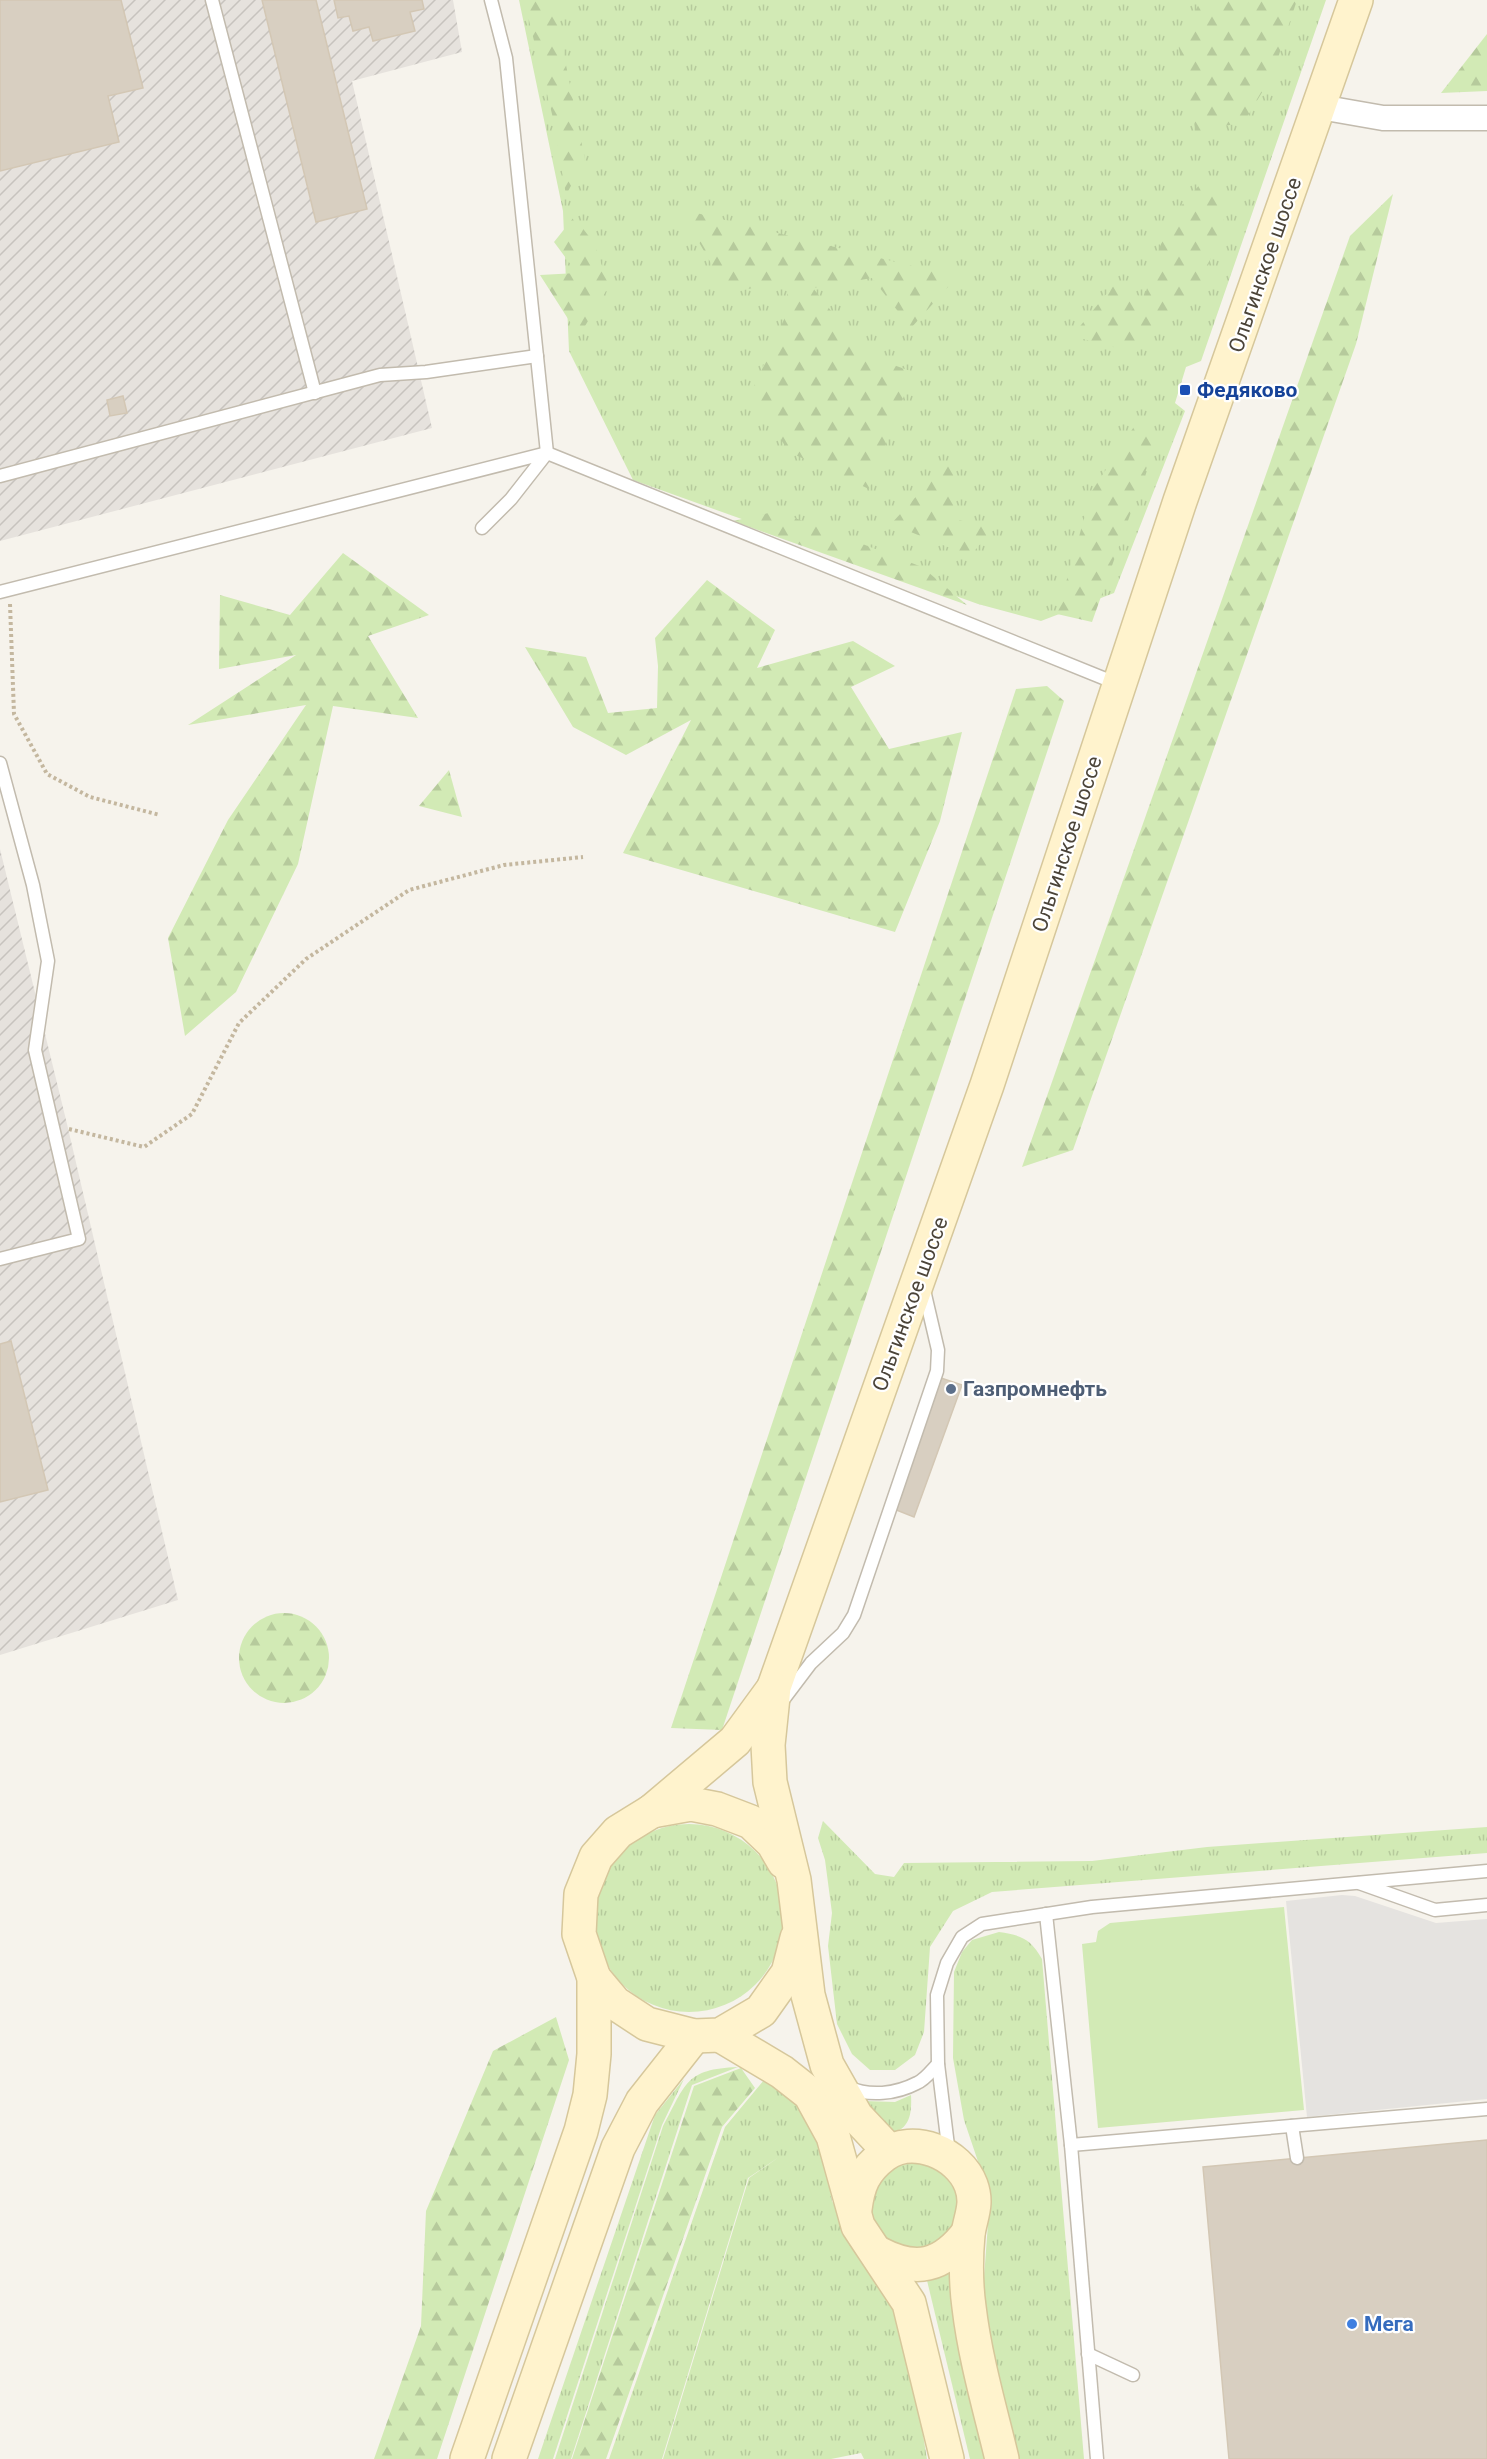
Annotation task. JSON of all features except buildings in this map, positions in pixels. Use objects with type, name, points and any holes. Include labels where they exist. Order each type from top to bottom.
[{"type":"main road","name":"Ольгинское шоссе","points":[[772,1702],[991,1074],[1180,501],[1356,0]]},
{"type":"main road","points":[[466,2459],[581,2131],[590,2095],[594,2054],[594,1978],[579,1934],[581,1894],[596,1857],[618,1832],[652,1811],[735,1741],[772,1702]]},
{"type":"main road","points":[[772,1702],[768,1745],[770,1782],[794,1880],[807,1995],[827,2065],[856,2116],[889,2151]]},
{"type":"main road","points":[[652,1811],[691,1804],[717,1809],[751,1822],[773,1843],[794,1880]]},
{"type":"main road","points":[[509,2459],[618,2148],[642,2102],[707,2036],[761,2011],[788,1973],[800,1919]]},
{"type":"main road","points":[[594,1978],[615,2003],[647,2024],[707,2036],[782,2072],[810,2094],[833,2136],[858,2226],[909,2303],[947,2459]]},
{"type":"main road","points":[[855,2209],[858,2186],[870,2166],[889,2151],[920,2146],[950,2157],[964,2172],[975,2197],[975,2212],[968,2233],[956,2250],[938,2261],[918,2266],[896,2263],[878,2253]]},
{"type":"main road","points":[[968,2233],[969,2306],[1002,2459]]},
{"type":"street","points":[[1320,107],[1383,118],[1487,118]]},
{"type":"lane","points":[[212,0],[315,393]]},
{"type":"lane","points":[[482,528],[511,499],[547,453],[506,58],[491,0]]},
{"type":"lane","points":[[0,476],[380,375],[426,372],[537,356]]},
{"type":"lane","points":[[5,590],[547,453],[1119,685]]},
{"type":"lane","points":[[0,763],[33,885],[48,961],[35,1050],[79,1239],[0,1259]]},
{"type":"lane","points":[[772,1702],[843,1633],[854,1615],[937,1371],[938,1350],[920,1276]]},
{"type":"lane","points":[[950,2157],[938,2064],[937,1995],[947,1963],[962,1937],[982,1924],[1046,1914],[1355,1882],[1487,1871]]},
{"type":"lane","points":[[1355,1882],[1435,1910],[1487,1905]]},
{"type":"lane","points":[[1046,1914],[1071,2145],[1097,2459]]},
{"type":"lane","points":[[837,2082],[861,2093],[891,2092],[919,2083],[938,2064]]},
{"type":"lane","points":[[1071,2145],[1487,2109]]},
{"type":"lane","points":[[1292,2126],[1297,2158]]},
{"type":"lane","points":[[1088,2354],[1133,2375]]},
{"type":"path","points":[[5,590],[14,714],[47,774],[90,797],[160,814]]},
{"type":"path","points":[[52,1125],[144,1147],[192,1114],[239,1023],[306,960],[410,890],[504,865],[583,857]]},
{"type":"shaded area","points":[[0,0],[453,0],[462,52],[352,81],[432,428],[0,541]]},
{"type":"shaded area","points":[[0,849],[178,1600],[0,1655]]},
{"type":"shaded area","points":[[1342,1895],[1355,1896],[1436,1923],[1487,1919],[1487,2099],[1307,2117],[1286,1901]]},
{"type":"green space","points":[[519,0],[1326,0],[1201,361],[1186,367],[1175,403],[1185,411],[1114,593],[1041,621],[978,604],[633,480],[569,351],[563,211]]},
{"type":"green space","points":[[524,0],[553,0],[585,160],[566,195],[552,114]]},
{"type":"green space","points":[[1201,0],[1297,0],[1272,76],[1244,122],[1196,132],[1178,44]]},
{"type":"green space","points":[[1487,34],[1487,91],[1441,93]]},
{"type":"green space","points":[[1202,182],[1231,197],[1199,293],[1136,353],[1072,336],[1113,286],[1144,298],[1168,221]]},
{"type":"green space","points":[[1393,194],[1356,344],[1073,1150],[1022,1167],[1350,236]]},
{"type":"green space","points":[[680,209],[957,277],[911,328],[872,278],[813,288],[866,355],[913,372],[869,489],[789,452],[751,393],[786,315],[788,281],[728,293]]},
{"type":"green space","points":[[574,217],[594,243],[609,286],[579,336],[540,275],[577,273],[554,242]]},
{"type":"green space","points":[[1139,419],[1158,436],[1092,622],[1057,614],[1092,491]]},
{"type":"green space","points":[[956,453],[955,519],[993,529],[970,556],[891,524]]},
{"type":"green space","points":[[777,511],[922,567],[967,605],[733,521]]},
{"type":"green space","points":[[343,553],[429,615],[368,636],[418,718],[333,706],[298,864],[236,992],[185,1036],[168,938],[228,820],[306,705],[188,725],[296,655],[219,669],[220,595],[290,615]]},
{"type":"green space","points":[[707,580],[775,630],[757,668],[853,641],[895,666],[851,687],[889,749],[962,732],[940,821],[895,932],[623,853],[691,720],[626,755],[573,727],[525,647],[586,657],[608,713],[657,708],[658,666],[655,638]]},
{"type":"green space","points":[[1047,686],[1064,701],[722,1730],[671,1728],[1016,689]]},
{"type":"green space","points":[[449,770],[462,817],[419,806]]},
{"type":"green space","points":[[284,1613],[301,1616],[316,1626],[326,1641],[329,1658],[326,1675],[316,1690],[301,1700],[284,1703],[267,1700],[252,1690],[242,1675],[239,1658],[242,1641],[252,1626],[267,1616]]},
{"type":"green space","points":[[823,1821],[875,1874],[894,1877],[904,1863],[1092,1861],[1207,1847],[1487,1827],[1487,1853],[992,1892],[953,1911],[930,1947],[924,2032],[915,2055],[895,2070],[870,2070],[852,2054],[837,2024],[828,1946],[832,1913],[825,1860],[818,1838]]},
{"type":"green space","points":[[689,1824],[725,1831],[741,1840],[755,1852],[767,1866],[776,1882],[783,1918],[776,1954],[767,1970],[755,1984],[741,1996],[725,2005],[689,2012],[653,2005],[637,1996],[623,1984],[611,1970],[602,1954],[595,1918],[602,1882],[611,1866],[623,1852],[637,1840],[653,1831]]},
{"type":"green space","points":[[1284,1907],[1304,2110],[1098,2128],[1082,1944],[1096,1942],[1098,1931],[1110,1923]]},
{"type":"green space","points":[[999,1932],[1025,1939],[1042,1959],[1084,2459],[1011,2459],[991,2370],[983,2291],[990,2197],[964,2120],[953,2058],[954,1972],[962,1952],[972,1940]]},
{"type":"green space","points":[[556,2017],[569,2060],[437,2459],[374,2459],[421,2326],[426,2211],[493,2051]]},
{"type":"green space","points":[[738,2067],[692,2085],[571,2459],[555,2459],[663,2126],[683,2089],[697,2075],[721,2068]]},
{"type":"green space","points":[[741,2068],[755,2088],[722,2127],[606,2459],[572,2459],[694,2086]]},
{"type":"green space","points":[[684,2079],[662,2125],[553,2459],[538,2459],[655,2115]]},
{"type":"green space","points":[[764,2080],[790,2086],[804,2097],[820,2132],[832,2201],[852,2238],[875,2264],[890,2293],[916,2393],[927,2459],[864,2459],[861,2453],[831,2459],[663,2459],[749,2178],[779,2157],[748,2178],[662,2459],[609,2459],[725,2127]]},
{"type":"green space","points":[[911,2095],[908,2120],[901,2129],[889,2133],[864,2101],[895,2102]]},
{"type":"green space","points":[[918,2163],[944,2176],[957,2197],[958,2209],[956,2221],[949,2234],[938,2245],[927,2250],[906,2252],[880,2237],[869,2208],[884,2175],[897,2167]]},
{"type":"green space","points":[[960,2259],[994,2459],[970,2459],[924,2268]]},
{"type":"place","name":"Федяково","points":[[1185,390]]},
{"type":"place","name":"Газпромнефть","points":[[951,1389]]},
{"type":"place","name":"Мега","points":[[1352,2324]]}]
